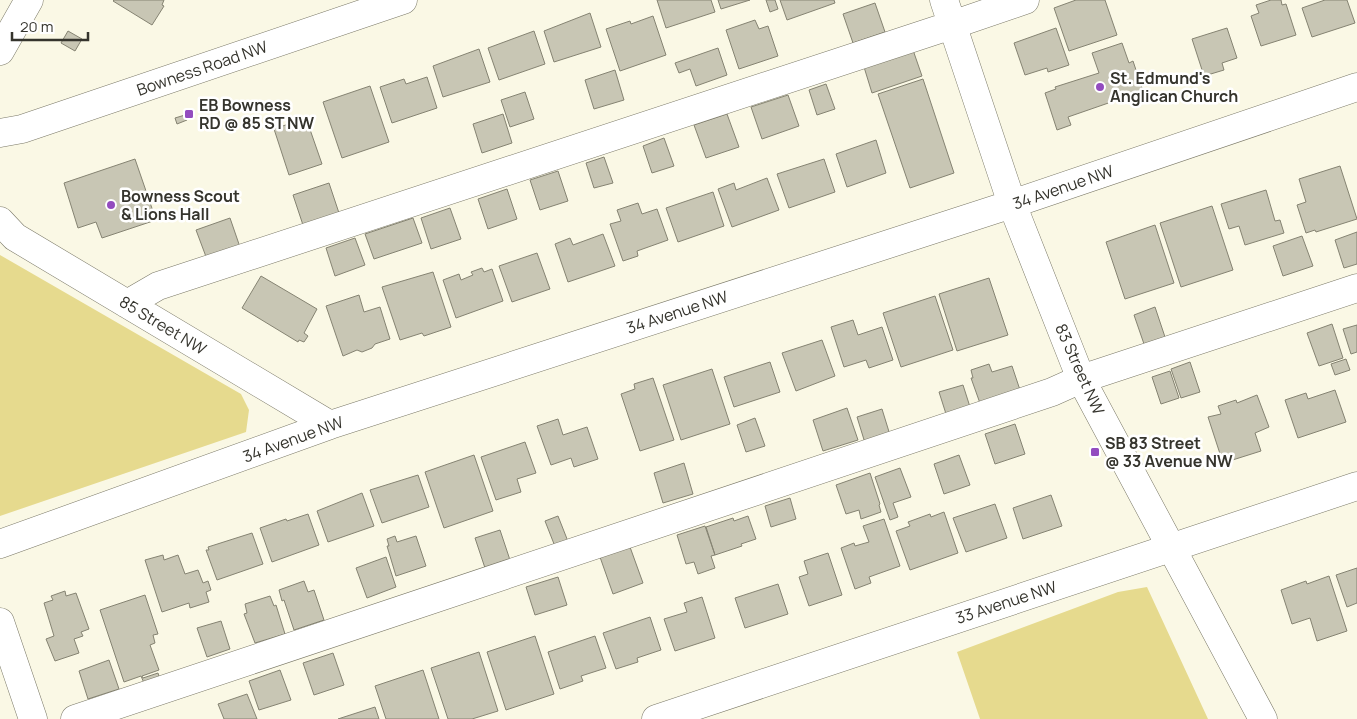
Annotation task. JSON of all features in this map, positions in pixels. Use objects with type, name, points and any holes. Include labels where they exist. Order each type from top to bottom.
[{"type":"street","name":"83 Street NW","points":[[944,0],[1012,204],[1081,379],[1263,719]]},
{"type":"street","points":[[127,304],[158,286],[952,26],[1025,0]]},
{"type":"street","name":"Bowness Road NW","points":[[0,133],[22,129],[386,2]]},
{"type":"street","points":[[0,51],[16,7]]},
{"type":"street","name":"34 Avenue NW","points":[[0,544],[330,425],[1012,204],[1357,87]]},
{"type":"street","name":"85 Street NW","points":[[0,221],[15,237],[330,425]]},
{"type":"street","points":[[75,719],[1052,392],[1081,379],[1357,288]]},
{"type":"street","name":"33 Avenue NW","points":[[656,719],[1357,486]]},
{"type":"street","points":[[0,622],[33,719]]},
{"type":"shaded area","points":[[0,255],[241,394],[249,410],[246,432],[0,516]]},
{"type":"shaded area","points":[[1147,587],[1208,719],[980,719],[957,652],[1118,592]]},
{"type":"building","points":[[114,0],[164,0],[162,5],[164,6],[152,25]]},
{"type":"building","points":[[657,0],[711,0],[715,12],[666,28]]},
{"type":"building","points":[[718,0],[750,0],[721,9]]},
{"type":"building","points":[[766,0],[775,0],[778,9],[770,12]]},
{"type":"building","points":[[780,0],[834,0],[835,3],[787,20]]},
{"type":"building","points":[[1076,0],[1105,0],[1117,35],[1069,51],[1054,8]]},
{"type":"building","points":[[1271,0],[1281,0],[1282,5],[1286,4],[1296,35],[1261,46],[1251,16],[1259,13],[1256,5]]},
{"type":"building","points":[[1325,0],[1347,0],[1355,23],[1312,37],[1302,8]]},
{"type":"building","points":[[875,3],[885,32],[853,43],[843,14]]},
{"type":"building","points":[[590,13],[601,47],[554,62],[544,31]]},
{"type":"building","points":[[653,16],[666,55],[620,71],[606,29],[630,21],[631,24]]},
{"type":"building","points":[[755,20],[759,29],[768,26],[778,56],[739,69],[726,30]]},
{"type":"building","points":[[1056,28],[1069,65],[1048,72],[1047,68],[1025,75],[1014,43]]},
{"type":"building","points":[[1227,28],[1237,58],[1222,63],[1224,70],[1204,76],[1192,39]]},
{"type":"building","points":[[68,31],[82,39],[75,51],[61,43]]},
{"type":"building","points":[[534,31],[545,64],[499,80],[488,48]]},
{"type":"building","name":"St. Edmund's Anglican Church","points":[[1122,43],[1129,63],[1133,61],[1143,91],[1068,117],[1071,125],[1057,130],[1045,93],[1056,89],[1055,87],[1099,73],[1092,53]]},
{"type":"building","points":[[718,48],[727,75],[696,86],[690,69],[679,73],[675,63]]},
{"type":"building","points":[[479,49],[490,82],[443,97],[433,66]]},
{"type":"building","points":[[913,50],[922,76],[872,93],[864,67]]},
{"type":"building","points":[[615,70],[624,100],[594,109],[585,80]]},
{"type":"building","points":[[427,77],[437,108],[392,123],[380,87],[404,79],[406,84]]},
{"type":"building","points":[[923,79],[954,173],[910,188],[878,94]]},
{"type":"building","points":[[826,84],[835,109],[817,115],[809,90]]},
{"type":"building","points":[[370,86],[389,142],[342,158],[323,102]]},
{"type":"building","points":[[525,92],[534,119],[510,127],[501,100]]},
{"type":"building","points":[[788,95],[799,126],[762,139],[751,107]]},
{"type":"building","points":[[503,114],[512,143],[482,153],[473,124]]},
{"type":"building","points":[[727,114],[739,147],[706,158],[694,125]]},
{"type":"building","points":[[185,115],[187,120],[177,124],[175,118]]},
{"type":"building","points":[[306,118],[322,164],[289,175],[274,129]]},
{"type":"building","points":[[664,138],[674,166],[652,173],[643,146]]},
{"type":"building","points":[[876,140],[886,173],[847,187],[836,154]]},
{"type":"building","points":[[604,157],[613,183],[594,188],[586,163]]},
{"type":"building","name":"Bowness Scout & Lions Hall","points":[[135,159],[156,220],[102,238],[96,222],[78,228],[64,183]]},
{"type":"building","points":[[824,159],[835,192],[789,208],[777,174]]},
{"type":"building","points":[[1340,166],[1357,219],[1316,232],[1315,230],[1306,233],[1297,205],[1306,202],[1299,179]]},
{"type":"building","points":[[558,171],[568,201],[540,210],[530,180]]},
{"type":"building","points":[[767,178],[779,210],[732,227],[718,189],[734,183],[736,190]]},
{"type":"building","points":[[329,183],[339,213],[303,225],[293,195]]},
{"type":"building","points":[[507,189],[517,219],[488,229],[478,199]]},
{"type":"building","points":[[1266,190],[1275,221],[1280,220],[1284,233],[1245,245],[1239,226],[1229,229],[1221,204]]},
{"type":"building","points":[[713,192],[724,226],[678,242],[666,208]]},
{"type":"building","points":[[638,203],[642,214],[657,209],[668,240],[637,251],[638,256],[623,261],[610,224],[621,221],[617,210]]},
{"type":"building","points":[[1212,206],[1233,270],[1181,287],[1160,223]]},
{"type":"building","points":[[450,208],[461,239],[431,249],[421,218]]},
{"type":"building","points":[[230,218],[241,250],[208,262],[196,230]]},
{"type":"building","points":[[413,218],[422,243],[374,259],[365,234]]},
{"type":"building","points":[[1155,225],[1174,283],[1125,299],[1106,242]]},
{"type":"building","points":[[1357,232],[1357,264],[1344,268],[1335,240]]},
{"type":"building","points":[[603,234],[615,266],[568,282],[555,244],[570,238],[573,245]]},
{"type":"building","points":[[1302,236],[1313,266],[1283,276],[1273,246]]},
{"type":"building","points":[[355,238],[365,265],[335,276],[326,248]]},
{"type":"building","points":[[537,253],[550,289],[512,302],[499,266]]},
{"type":"building","points":[[482,268],[484,272],[492,269],[503,301],[456,318],[443,280],[459,274],[461,280],[473,275],[471,272]]},
{"type":"building","points":[[433,272],[451,327],[424,336],[422,333],[400,340],[382,287]]},
{"type":"building","points":[[261,276],[317,309],[304,333],[308,336],[304,342],[299,340],[298,342],[242,308]]},
{"type":"building","points":[[989,278],[1008,335],[957,351],[939,294]]},
{"type":"building","points":[[359,295],[364,312],[380,307],[390,339],[375,344],[372,348],[362,352],[357,350],[343,356],[326,306]]},
{"type":"building","points":[[935,296],[953,350],[901,367],[883,313]]},
{"type":"building","points":[[1155,307],[1165,337],[1144,344],[1134,315]]},
{"type":"building","points":[[853,320],[858,335],[882,327],[893,360],[869,368],[866,360],[844,367],[831,327]]},
{"type":"building","points":[[1332,324],[1343,358],[1319,366],[1307,333]]},
{"type":"building","points":[[1357,325],[1357,352],[1351,354],[1343,329]]},
{"type":"building","points":[[822,340],[835,376],[796,391],[782,353]]},
{"type":"building","points":[[1346,359],[1350,370],[1335,375],[1331,364]]},
{"type":"building","points":[[770,362],[780,392],[734,407],[724,377]]},
{"type":"building","points":[[1190,362],[1200,392],[1181,398],[1171,369]]},
{"type":"building","points":[[989,364],[992,372],[1012,366],[1021,393],[981,406],[971,378],[973,378],[971,370]]},
{"type":"building","points":[[712,369],[730,424],[681,440],[663,385]]},
{"type":"building","points":[[1170,371],[1179,398],[1161,404],[1152,377]]},
{"type":"building","points":[[653,378],[674,440],[640,451],[621,394],[635,389],[634,384]]},
{"type":"building","points":[[963,385],[971,410],[947,417],[939,392]]},
{"type":"building","points":[[1335,390],[1346,422],[1298,438],[1285,400],[1306,393],[1308,399]]},
{"type":"building","points":[[1257,395],[1269,427],[1255,433],[1261,451],[1223,463],[1208,417],[1221,414],[1218,406],[1236,400],[1237,403]]},
{"type":"building","points":[[847,408],[858,440],[823,451],[813,420]]},
{"type":"building","points":[[882,409],[890,435],[865,443],[857,417]]},
{"type":"building","points":[[755,418],[765,446],[746,452],[737,425]]},
{"type":"building","points":[[558,419],[563,435],[587,427],[598,459],[574,467],[571,458],[551,465],[537,426]]},
{"type":"building","points":[[1015,424],[1025,454],[995,464],[985,434]]},
{"type":"building","points":[[525,442],[536,473],[517,479],[521,492],[496,500],[481,457]]},
{"type":"building","points":[[474,455],[493,511],[444,528],[425,472]]},
{"type":"building","points":[[959,455],[970,485],[944,494],[934,464]]},
{"type":"building","points":[[684,463],[693,494],[663,503],[654,473]]},
{"type":"building","points":[[900,468],[911,497],[893,503],[898,517],[890,520],[875,477]]},
{"type":"building","points":[[870,473],[881,512],[861,519],[859,510],[846,514],[836,485]]},
{"type":"building","points":[[418,475],[429,507],[382,523],[370,490]]},
{"type":"building","points":[[362,493],[374,526],[328,542],[317,511]]},
{"type":"building","points":[[1051,495],[1062,526],[1023,539],[1013,508]]},
{"type":"building","points":[[790,498],[796,519],[771,527],[765,506]]},
{"type":"building","points":[[995,504],[1007,538],[966,552],[953,518]]},
{"type":"building","points":[[944,512],[958,553],[910,570],[896,531],[910,526],[908,522],[930,514],[931,517]]},
{"type":"building","points":[[308,514],[319,545],[272,562],[260,528]]},
{"type":"building","points":[[558,516],[569,544],[556,549],[545,521]]},
{"type":"building","points":[[748,516],[756,539],[715,555],[706,527],[733,518],[734,521]]},
{"type":"building","points":[[884,519],[900,566],[869,577],[871,583],[855,589],[841,548],[854,543],[855,546],[869,542],[863,526]]},
{"type":"building","points":[[705,526],[715,555],[711,556],[715,568],[698,574],[694,562],[686,564],[677,535]]},
{"type":"building","points":[[500,530],[510,560],[485,568],[475,538]]},
{"type":"building","points":[[252,533],[263,564],[217,580],[206,550],[209,550],[208,547]]},
{"type":"building","points":[[395,536],[397,542],[416,536],[426,566],[396,576],[387,546],[389,546],[387,539]]},
{"type":"building","points":[[630,547],[643,583],[613,594],[600,557]]},
{"type":"building","points":[[828,553],[842,595],[809,606],[799,577],[808,574],[804,561]]},
{"type":"building","points":[[163,555],[164,560],[178,555],[185,574],[198,570],[203,583],[208,581],[211,590],[206,592],[209,602],[190,608],[189,603],[162,612],[145,560]]},
{"type":"building","points":[[386,557],[396,587],[367,598],[356,568]]},
{"type":"building","points":[[1357,568],[1357,603],[1347,607],[1336,575]]},
{"type":"building","points":[[1329,576],[1347,631],[1317,641],[1310,618],[1292,624],[1281,590],[1306,581],[1307,584]]},
{"type":"building","points":[[558,577],[567,605],[535,615],[526,587]]},
{"type":"building","points":[[304,581],[308,592],[314,590],[324,620],[294,630],[279,590]]},
{"type":"building","points":[[778,584],[788,614],[745,628],[735,598]]},
{"type":"building","points":[[65,591],[66,596],[76,593],[89,629],[81,632],[83,636],[74,639],[79,653],[55,661],[46,639],[54,636],[44,603],[53,600],[51,596]]},
{"type":"building","points":[[145,595],[158,634],[153,635],[155,643],[150,645],[159,670],[142,676],[143,678],[158,673],[160,680],[144,683],[141,676],[124,682],[100,610]]},
{"type":"building","points":[[270,596],[274,606],[276,605],[285,634],[255,643],[244,614],[247,613],[245,604]]},
{"type":"building","points":[[702,597],[715,638],[675,651],[664,619],[687,612],[684,603]]},
{"type":"building","points":[[650,617],[661,650],[637,658],[638,662],[616,669],[603,633]]},
{"type":"building","points":[[221,621],[230,649],[207,657],[197,628]]},
{"type":"building","points":[[535,636],[554,694],[506,710],[487,652]]},
{"type":"building","points":[[595,636],[606,668],[581,676],[583,681],[560,689],[548,652]]},
{"type":"building","points":[[479,652],[498,711],[472,719],[448,719],[431,668]]},
{"type":"building","points":[[333,653],[344,685],[314,695],[303,663]]},
{"type":"building","points":[[109,660],[119,689],[88,699],[79,671]]},
{"type":"building","points":[[280,670],[291,700],[259,710],[249,681]]},
{"type":"building","points":[[423,670],[439,719],[386,719],[375,686]]},
{"type":"building","points":[[247,694],[257,719],[224,719],[218,704]]},
{"type":"building","points":[[375,707],[379,719],[338,719],[341,718]]},
{"type":"place","name":"St. Edmund's Anglican Church","points":[[1100,87]]},
{"type":"place","name":"EB Bowness RD @ 85 ST NW","points":[[189,114]]},
{"type":"place","name":"Bowness Scout & Lions Hall","points":[[111,205]]},
{"type":"place","name":"SB 83 Street @ 33 Avenue NW","points":[[1095,452]]}]
